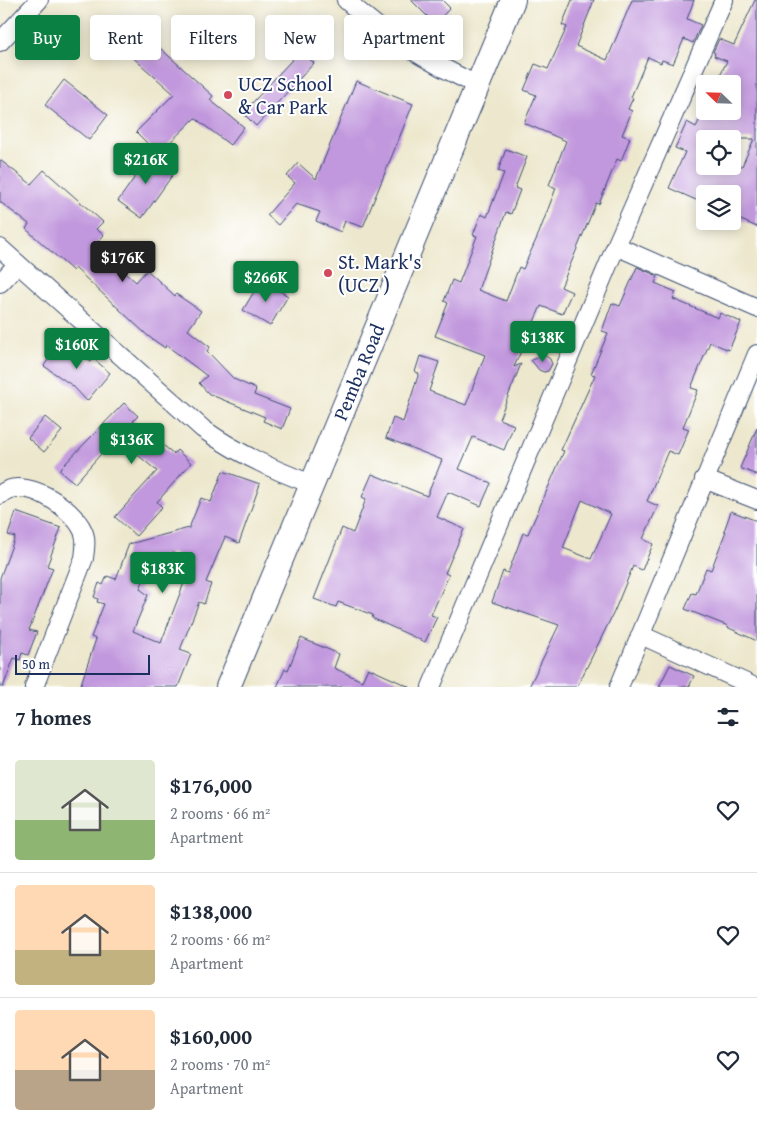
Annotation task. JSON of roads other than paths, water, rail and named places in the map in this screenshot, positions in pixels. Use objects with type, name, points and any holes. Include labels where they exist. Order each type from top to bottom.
[{"type":"street","points":[[0,42],[39,0]]},
{"type":"street","points":[[346,0],[378,29],[405,48],[477,85]]},
{"type":"street","name":"Pemba Road","points":[[228,687],[513,0]]},
{"type":"street","points":[[431,687],[616,246],[724,0]]},
{"type":"street","points":[[616,246],[757,308]]},
{"type":"street","points":[[0,248],[98,334],[202,430],[232,450],[270,469],[312,484]]},
{"type":"street","points":[[0,283],[18,264]]},
{"type":"street","points":[[619,687],[757,354]]},
{"type":"street","points":[[704,479],[757,500]]},
{"type":"street","points":[[0,495],[3,492],[21,486],[37,490],[75,519],[83,530],[86,542],[84,558],[34,687]]},
{"type":"street","points":[[641,635],[755,687]]},
{"type":"place","name":"UCZ School & Car Park","points":[[228,95]]},
{"type":"place","name":"St. Mark's (UCZ )","points":[[328,273]]}]
